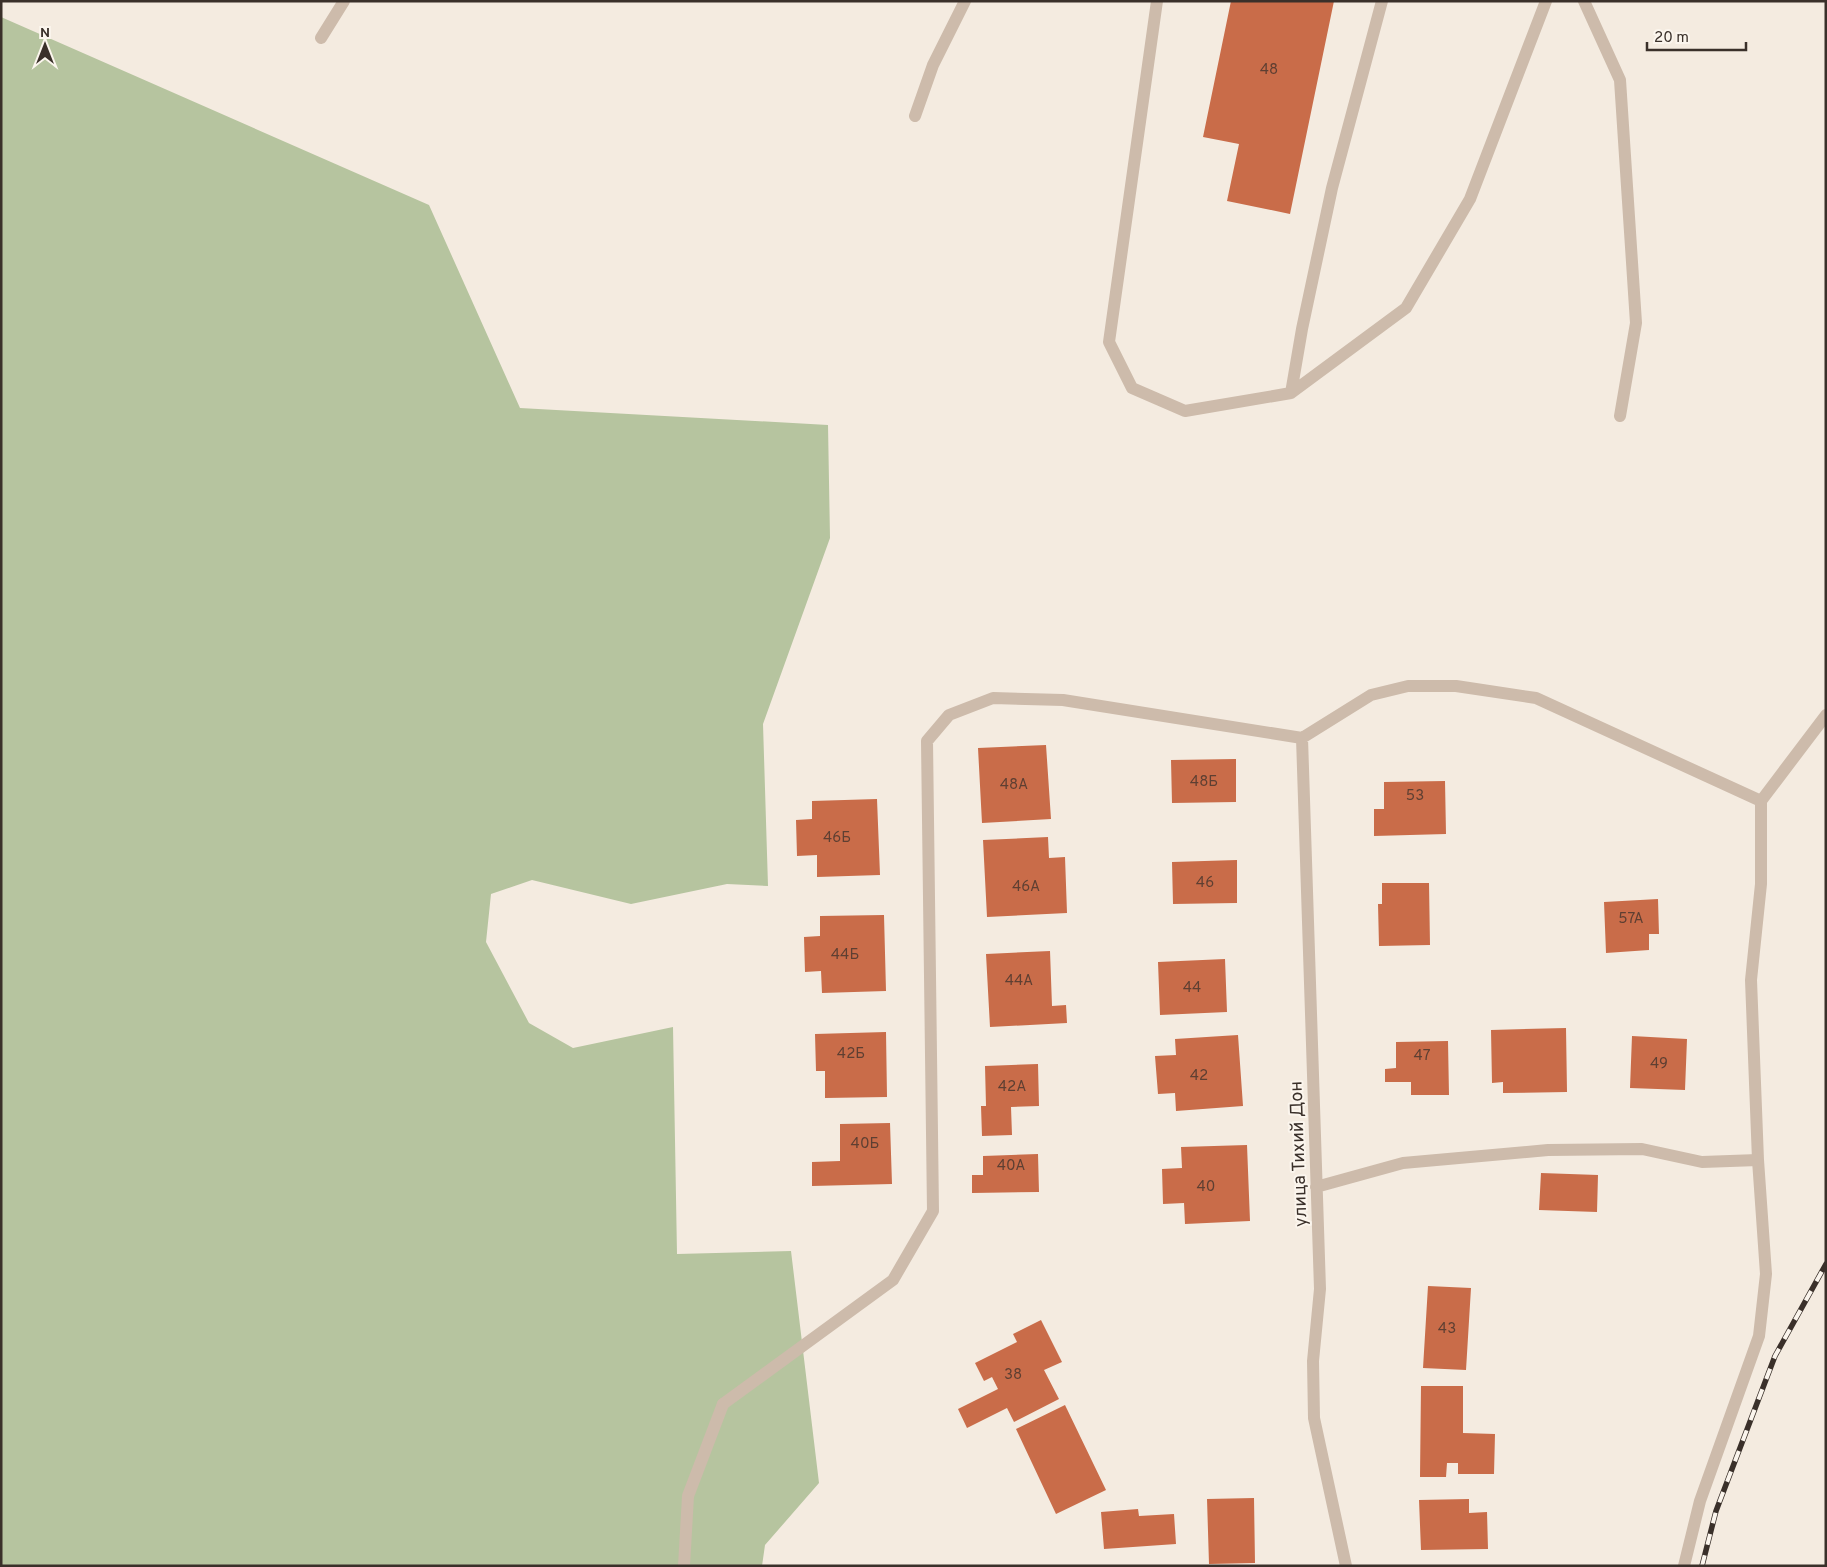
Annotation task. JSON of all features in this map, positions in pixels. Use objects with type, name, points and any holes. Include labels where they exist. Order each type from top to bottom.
[{"type":"street","points":[[321,38],[344,1]]},
{"type":"street","points":[[915,116],[933,65],[965,1]]},
{"type":"street","points":[[1157,1],[1109,342],[1132,388],[1185,411],[1292,393],[1406,308],[1470,199],[1546,1]]},
{"type":"street","points":[[1292,393],[1302,329],[1332,188],[1382,1]]},
{"type":"street","points":[[1584,1],[1620,80],[1636,323],[1620,416]]},
{"type":"street","points":[[684,1566],[688,1496],[723,1404],[893,1280],[933,1211],[927,741],[949,714],[992,698],[1063,700],[1302,738],[1371,695],[1408,686],[1456,686],[1536,698],[1761,801]]},
{"type":"street","points":[[1684,1566],[1700,1501],[1759,1336],[1766,1274],[1758,1160],[1751,980],[1760,884],[1761,801],[1826,715]]},
{"type":"street","name":"улица Тихий Дон","points":[[1302,738],[1320,1289],[1313,1361],[1314,1418],[1346,1566]]},
{"type":"street","points":[[1316,1187],[1402,1163],[1548,1150],[1642,1149],[1702,1162],[1758,1160]]},
{"type":"green space","points":[[1,17],[429,205],[520,408],[828,425],[830,538],[763,724],[768,886],[727,884],[631,904],[532,880],[491,894],[486,942],[529,1023],[573,1048],[673,1027],[677,1254],[791,1251],[819,1483],[765,1545],[762,1566],[1,1566]]},
{"type":"building","points":[[1231,1],[1334,1],[1290,214],[1227,201],[1239,144],[1203,137]]},
{"type":"building","points":[[1046,745],[1051,819],[982,823],[978,748]]},
{"type":"building","points":[[1236,759],[1236,802],[1172,803],[1171,760]]},
{"type":"building","points":[[1445,781],[1446,834],[1374,836],[1374,809],[1384,809],[1384,782]]},
{"type":"building","points":[[877,799],[880,875],[817,877],[817,855],[797,856],[796,820],[812,819],[812,801]]},
{"type":"building","points":[[1048,837],[1049,858],[1065,857],[1067,913],[987,917],[983,840]]},
{"type":"building","points":[[1237,860],[1237,903],[1173,904],[1172,862]]},
{"type":"building","points":[[1382,883],[1429,883],[1430,945],[1379,946],[1378,904],[1382,904]]},
{"type":"building","points":[[1658,899],[1659,934],[1649,934],[1649,950],[1606,953],[1604,902]]},
{"type":"building","points":[[884,915],[886,991],[822,993],[821,971],[805,972],[804,937],[820,936],[820,916]]},
{"type":"building","points":[[1050,951],[1052,1006],[1066,1005],[1067,1023],[990,1027],[986,954]]},
{"type":"building","points":[[1225,959],[1227,1012],[1160,1015],[1158,962]]},
{"type":"building","points":[[1566,1028],[1567,1092],[1503,1093],[1503,1082],[1492,1083],[1491,1030]]},
{"type":"building","points":[[886,1032],[887,1097],[825,1098],[825,1071],[816,1071],[815,1034]]},
{"type":"building","points":[[1238,1035],[1243,1106],[1176,1111],[1175,1093],[1158,1094],[1155,1056],[1176,1055],[1175,1039]]},
{"type":"building","points":[[1632,1036],[1687,1039],[1685,1090],[1630,1088]]},
{"type":"building","points":[[1448,1041],[1449,1095],[1411,1095],[1411,1082],[1385,1082],[1385,1069],[1396,1068],[1396,1042]]},
{"type":"building","points":[[1038,1064],[1039,1106],[1011,1107],[1012,1135],[982,1136],[981,1106],[986,1106],[985,1066]]},
{"type":"building","points":[[890,1123],[892,1184],[812,1186],[812,1162],[840,1161],[840,1124]]},
{"type":"building","points":[[1247,1145],[1250,1221],[1185,1224],[1184,1203],[1163,1204],[1162,1169],[1182,1168],[1181,1147]]},
{"type":"building","points":[[1038,1154],[1039,1192],[972,1193],[972,1175],[983,1175],[983,1156]]},
{"type":"building","points":[[1541,1173],[1598,1175],[1597,1212],[1539,1210]]},
{"type":"building","points":[[1428,1286],[1471,1288],[1466,1370],[1423,1368]]},
{"type":"building","points":[[1041,1320],[1062,1362],[1044,1370],[1059,1399],[1014,1422],[1007,1408],[967,1428],[958,1409],[998,1389],[992,1377],[984,1381],[975,1363],[1017,1342],[1013,1334]]},
{"type":"building","points":[[1421,1386],[1463,1386],[1463,1433],[1495,1434],[1494,1474],[1458,1474],[1458,1463],[1447,1463],[1446,1477],[1420,1477]]},
{"type":"building","points":[[1065,1405],[1106,1490],[1056,1514],[1016,1429]]},
{"type":"building","points":[[1254,1498],[1255,1563],[1209,1564],[1207,1499]]},
{"type":"building","points":[[1469,1499],[1469,1513],[1487,1512],[1488,1549],[1421,1550],[1419,1500]]},
{"type":"building","points":[[1138,1509],[1139,1516],[1174,1514],[1176,1544],[1104,1549],[1101,1512]]},
{"type":"railway","points":[[1702,1566],[1716,1511],[1775,1356],[1826,1264]]}]
